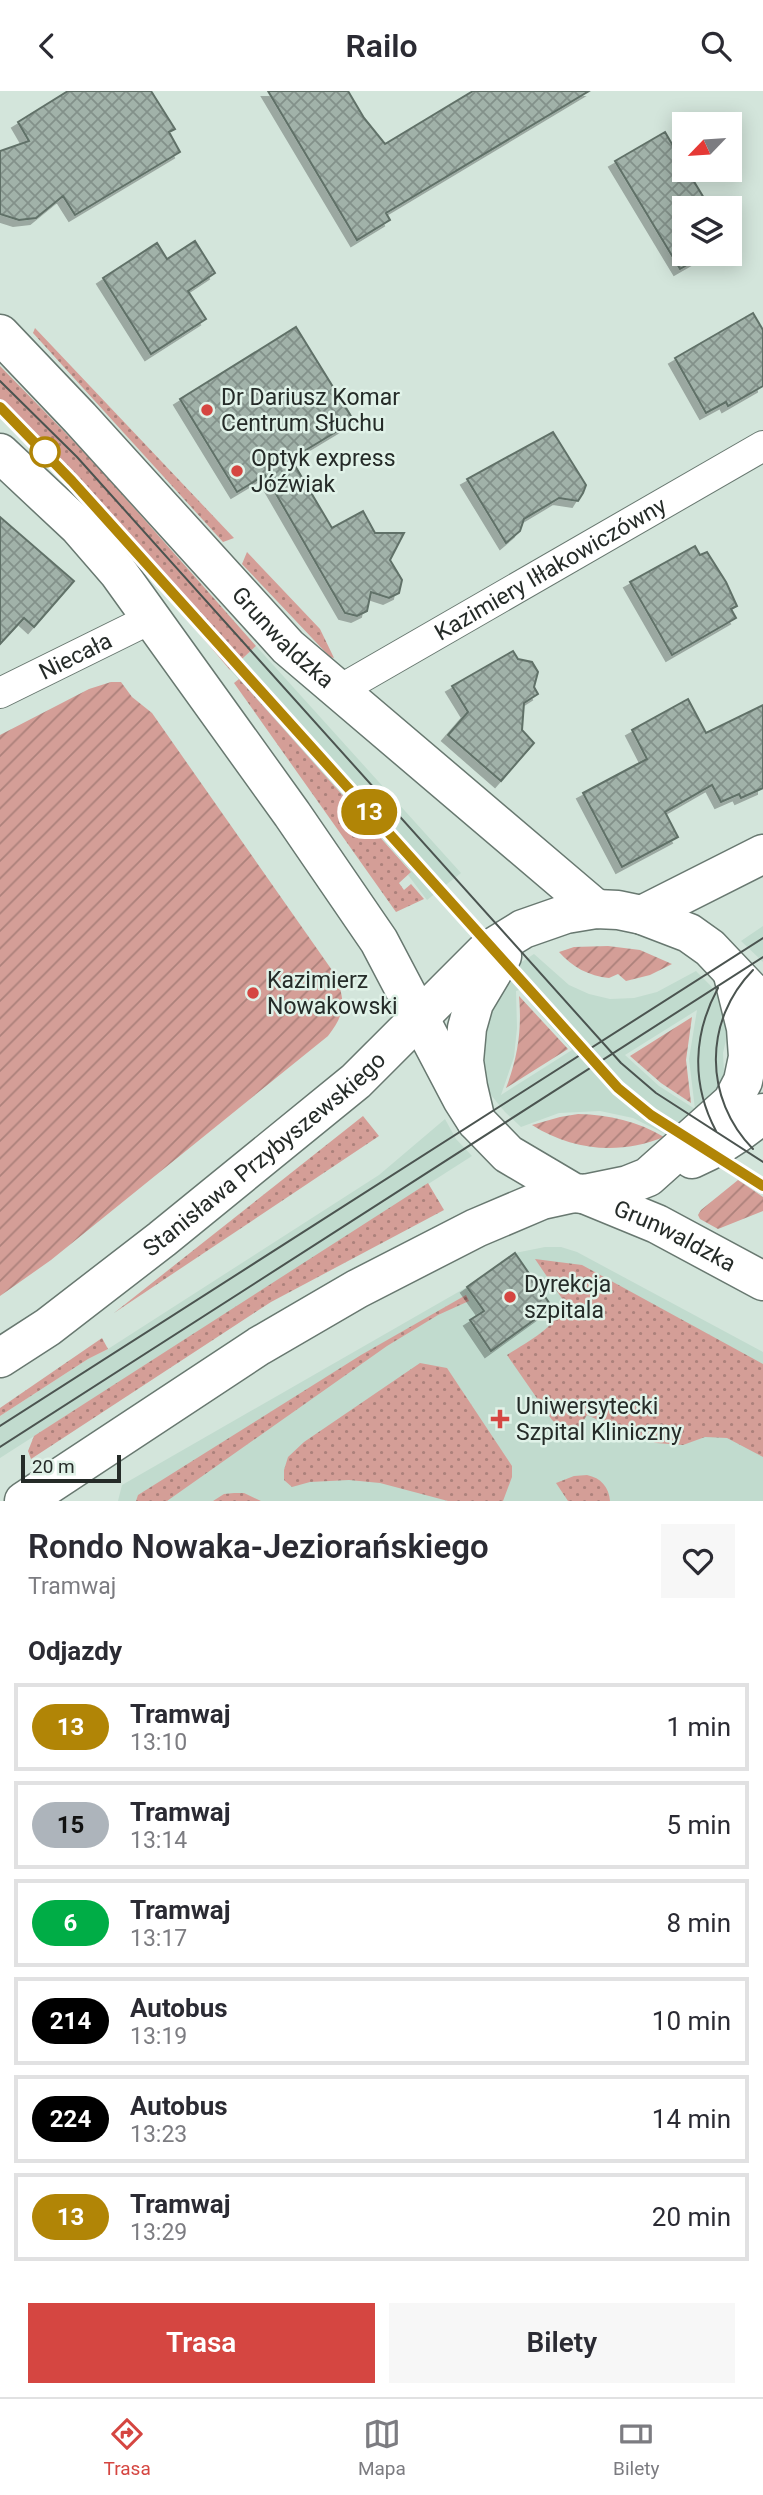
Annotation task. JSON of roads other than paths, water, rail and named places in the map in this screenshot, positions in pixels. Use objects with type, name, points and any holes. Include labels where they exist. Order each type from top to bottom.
[{"type":"main road","name":"Grunwaldzka","points":[[0,334],[288,647],[596,909]]},
{"type":"main road","points":[[0,453],[79,527],[118,572],[363,916],[462,1099],[479,1124]]},
{"type":"main road","points":[[642,915],[763,853]]},
{"type":"main road","name":"Stanisława Przybyszewskiego","points":[[0,1357],[48,1327],[173,1230],[356,1081],[484,953],[515,933],[566,913],[596,909],[618,910],[642,915],[689,933],[731,968]]},
{"type":"main road","points":[[479,1124],[468,1087],[464,1061],[467,1028],[474,1003],[515,933]]},
{"type":"main road","points":[[731,968],[763,1004]]},
{"type":"main road","points":[[648,1177],[725,1109],[740,1090],[747,1069],[748,1041],[731,968]]},
{"type":"main road","points":[[24,1501],[258,1346],[357,1289],[476,1228],[542,1200],[628,1185],[715,1149],[763,1113]]},
{"type":"main road","name":"Grunwaldzka","points":[[479,1124],[508,1154],[579,1193],[657,1224],[763,1281]]},
{"type":"street","name":"Kazimiery Iłłakowiczówny","points":[[338,691],[763,446]]},
{"type":"street","name":"Niecała","points":[[0,693],[150,619]]},
{"type":"tram line","points":[[0,381],[77,457],[621,1063],[656,1093],[763,1162]]},
{"type":"tram line","points":[[0,407],[82,491],[618,1088],[651,1115],[763,1186]]},
{"type":"tram line","name":"13","points":[[0,407],[72,481],[618,1088],[651,1115],[763,1186]]},
{"type":"tram line","points":[[0,1426],[763,938]]},
{"type":"tram line","points":[[0,1447],[763,957]]},
{"type":"tram line","points":[[753,970],[737,990],[725,1012],[718,1036],[716,1060],[718,1084],[725,1107],[737,1129],[753,1149]]},
{"type":"tram line","points":[[716,1131],[702,1095],[698,1059],[704,1023],[718,988]]},
{"type":"place","name":"Dr Dariusz Komar Centrum Słuchu","points":[[207,410]]},
{"type":"place","name":"Optyk express Jóźwiak","points":[[237,471]]},
{"type":"place","name":"Kazimierz Nowakowski","points":[[253,993]]},
{"type":"place","name":"Dyrekcja szpitala","points":[[510,1297]]},
{"type":"place","name":"Uniwersytecki Szpital Kliniczny","points":[[500,1419]]}]
